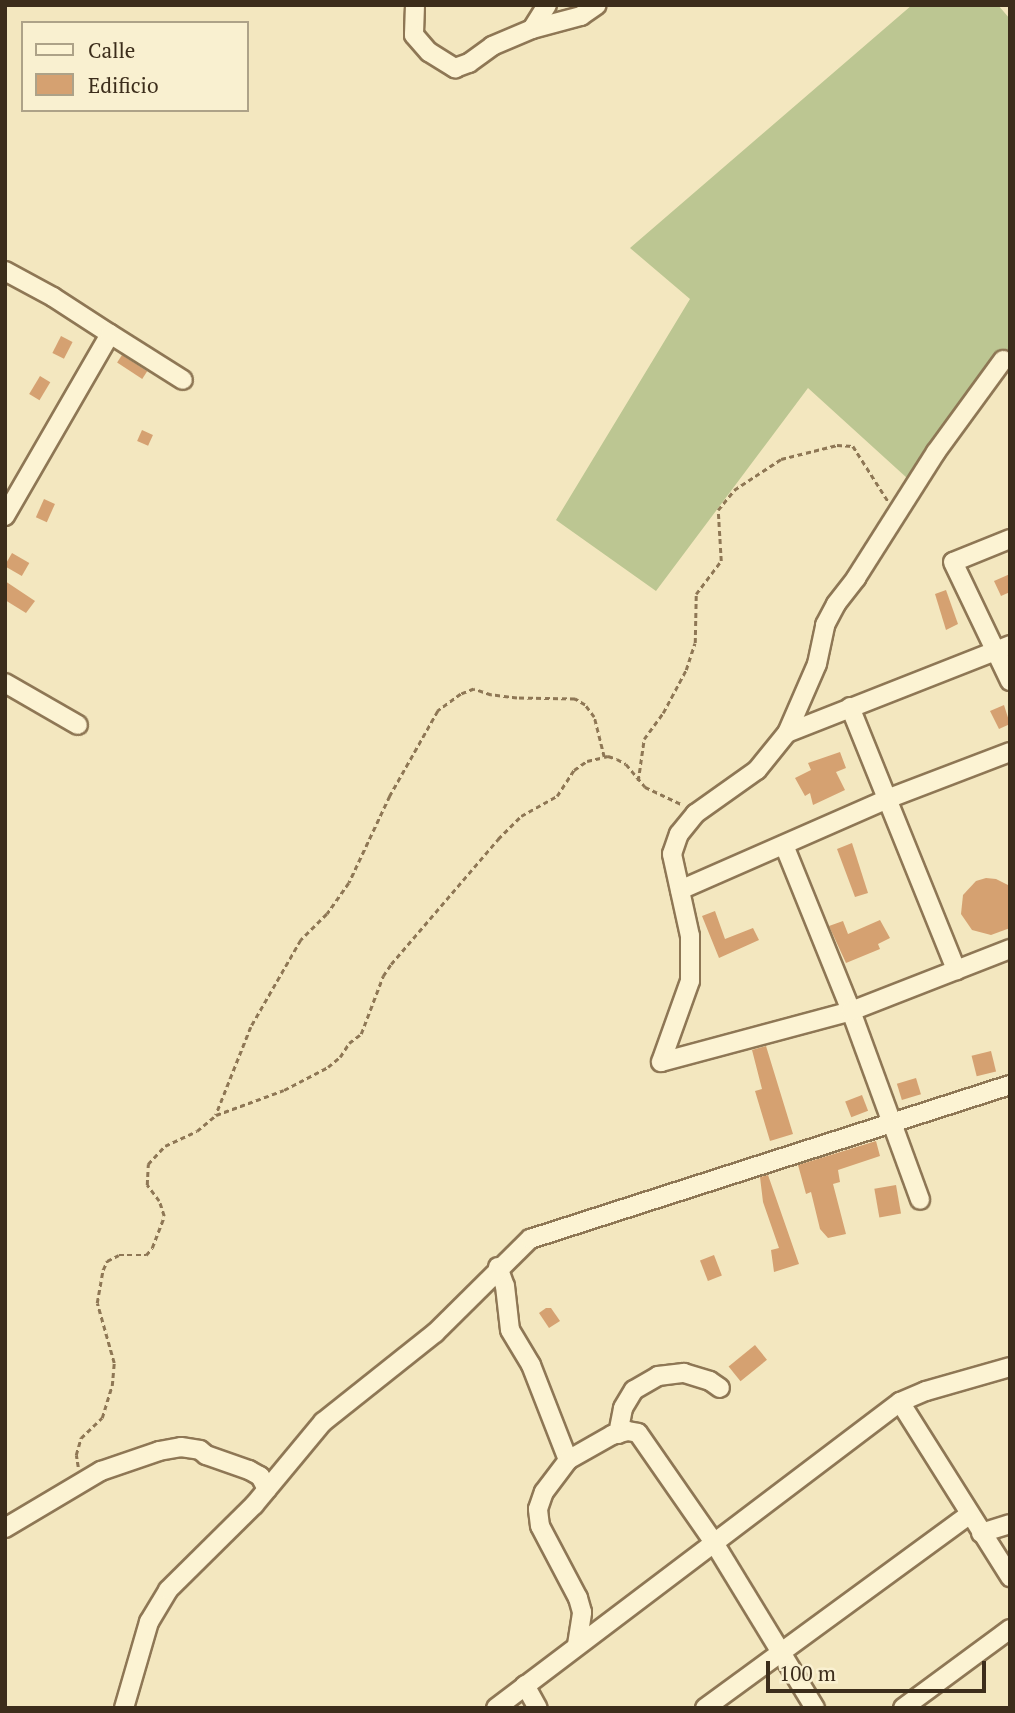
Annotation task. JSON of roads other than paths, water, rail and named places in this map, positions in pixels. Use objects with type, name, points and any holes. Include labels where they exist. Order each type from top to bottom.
[{"type":"street","points":[[415,5],[414,35],[429,52],[455,68],[469,63],[492,46],[532,29],[581,16],[597,5]]},
{"type":"street","points":[[532,29],[547,5]]},
{"type":"street","points":[[5,271],[53,297],[183,380]]},
{"type":"street","points":[[5,516],[110,334]]},
{"type":"street","points":[[1003,360],[936,452],[836,604],[825,625],[817,664],[787,733],[757,770],[690,820],[679,834],[672,854],[690,936],[690,981],[661,1062],[850,1011],[1010,948]]},
{"type":"street","points":[[1010,539],[953,562],[1003,647],[1010,681]]},
{"type":"street","points":[[787,733],[1003,647]]},
{"type":"street","points":[[5,683],[78,725]]},
{"type":"street","points":[[850,707],[956,970]]},
{"type":"street","points":[[680,890],[887,799],[1010,752]]},
{"type":"street","points":[[784,845],[850,1011],[920,1200]]},
{"type":"street","points":[[124,1708],[149,1622],[168,1590],[254,1505],[323,1422],[435,1333],[530,1239],[1010,1084]]},
{"type":"street","points":[[498,1268],[505,1286],[510,1330],[531,1365],[568,1461]]},
{"type":"street","points":[[496,1708],[713,1541],[900,1402],[926,1391],[1010,1367]]},
{"type":"street","points":[[618,1434],[623,1408],[634,1390],[658,1376],[684,1373],[710,1381],[720,1388]]},
{"type":"street","points":[[900,1402],[1010,1577]]},
{"type":"street","points":[[577,1645],[582,1612],[578,1598],[540,1525],[538,1509],[544,1492],[568,1461],[618,1434],[638,1433],[713,1541],[815,1708]]},
{"type":"street","points":[[5,1528],[85,1480],[126,1462],[181,1447],[200,1450],[206,1455],[249,1470],[260,1476],[267,1489]]},
{"type":"street","points":[[705,1708],[969,1515]]},
{"type":"street","points":[[981,1533],[1010,1524]]},
{"type":"street","points":[[903,1708],[1010,1629]]},
{"type":"street","points":[[525,1685],[538,1708]]}]
